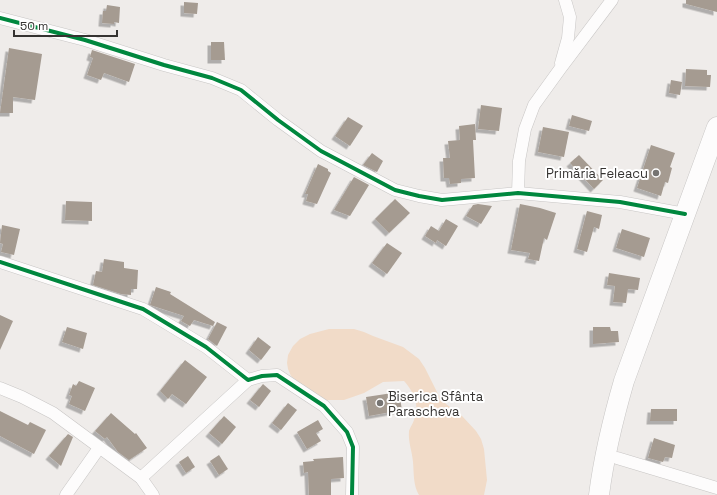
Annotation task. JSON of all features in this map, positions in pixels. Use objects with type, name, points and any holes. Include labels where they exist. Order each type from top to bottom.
[{"type":"main road","points":[[599,495],[605,456],[624,381],[717,127]]},
{"type":"main road","points":[[612,495],[617,458],[636,385],[717,164]]},
{"type":"street","points":[[560,69],[568,38],[570,17],[565,0]]},
{"type":"street","points":[[518,193],[519,161],[525,129],[534,105],[612,0]]},
{"type":"street","points":[[0,18],[85,40],[164,65],[212,78],[241,90],[278,120],[321,151],[395,190],[442,200],[518,193],[620,202],[685,214]]},
{"type":"street","points":[[0,262],[143,309],[206,347],[248,380]]},
{"type":"street","points":[[141,478],[248,380],[262,376],[277,375],[324,406],[346,432],[353,447],[352,495]]},
{"type":"street","points":[[0,388],[22,397],[53,413],[141,478],[154,495]]},
{"type":"street","points":[[66,495],[99,448]]},
{"type":"street","points":[[617,458],[717,488]]},
{"type":"shaded area","points":[[329,329],[354,329],[364,332],[403,347],[419,359],[439,396],[446,404],[462,416],[476,431],[481,439],[484,449],[487,480],[484,495],[419,495],[415,483],[409,435],[409,430],[416,414],[416,404],[411,390],[404,381],[383,382],[364,393],[344,400],[326,400],[319,398],[291,376],[287,363],[288,355],[293,346],[300,339],[310,334]]},
{"type":"building","points":[[686,0],[717,0],[717,12],[686,4]]},
{"type":"building","points":[[184,2],[198,3],[197,14],[184,13]]},
{"type":"building","points":[[107,5],[120,7],[119,23],[102,23],[103,11],[106,11]]},
{"type":"building","points":[[211,42],[224,42],[225,60],[211,60]]},
{"type":"building","points":[[9,48],[42,54],[35,100],[13,97],[13,113],[0,113]]},
{"type":"building","points":[[92,50],[135,64],[129,82],[104,73],[101,80],[87,75],[93,58],[90,57]]},
{"type":"building","points":[[686,69],[707,70],[707,75],[711,75],[710,87],[685,86]]},
{"type":"building","points":[[671,80],[682,82],[680,95],[669,93]]},
{"type":"building","points":[[481,105],[502,108],[499,131],[478,129]]},
{"type":"building","points":[[572,115],[592,121],[589,131],[569,126]]},
{"type":"building","points":[[348,117],[363,126],[350,146],[335,136]]},
{"type":"building","points":[[475,124],[476,140],[473,140],[475,178],[461,179],[461,183],[450,184],[449,178],[444,178],[443,158],[450,158],[448,141],[460,140],[459,126]]},
{"type":"building","points":[[543,127],[569,132],[564,157],[538,152]]},
{"type":"building","points":[[651,145],[675,153],[670,167],[672,168],[668,183],[665,182],[661,196],[637,188]]},
{"type":"building","points":[[372,153],[383,161],[377,172],[363,165]]},
{"type":"building","points":[[579,155],[603,180],[594,189],[570,163]]},
{"type":"building","points":[[318,164],[328,169],[331,173],[317,204],[306,201],[308,194],[305,194]]},
{"type":"building","points":[[354,177],[369,185],[350,216],[334,210]]},
{"type":"building","points":[[395,199],[410,213],[389,233],[375,219]]},
{"type":"building","points":[[66,201],[92,202],[92,221],[65,220]]},
{"type":"building","points":[[478,204],[492,206],[481,224],[466,216],[473,205]]},
{"type":"building","points":[[520,204],[556,213],[547,240],[544,238],[539,261],[528,259],[530,253],[511,250]]},
{"type":"building","points":[[587,211],[602,215],[599,229],[594,227],[587,252],[577,249]]},
{"type":"building","points":[[446,219],[458,226],[446,246],[437,240],[436,243],[425,236],[431,226],[439,231]]},
{"type":"building","points":[[2,225],[20,229],[14,255],[1,252],[3,244],[0,243]]},
{"type":"building","points":[[622,229],[650,238],[644,257],[616,248]]},
{"type":"building","points":[[387,243],[402,253],[387,274],[372,263]]},
{"type":"building","points":[[104,259],[124,262],[124,268],[138,270],[137,289],[131,289],[131,295],[121,294],[93,285],[96,271],[102,272]]},
{"type":"building","points":[[609,273],[640,278],[638,290],[628,289],[626,303],[613,302],[615,286],[607,285]]},
{"type":"building","points":[[156,287],[171,292],[170,294],[215,322],[213,326],[194,320],[190,326],[181,321],[184,316],[150,305]]},
{"type":"building","points":[[0,315],[13,321],[0,350]]},
{"type":"building","points":[[217,322],[227,327],[217,346],[208,339]]},
{"type":"building","points":[[67,327],[87,333],[83,349],[62,342]]},
{"type":"building","points":[[593,327],[610,327],[611,331],[618,331],[619,342],[593,344]]},
{"type":"building","points":[[258,337],[271,347],[261,360],[249,350]]},
{"type":"building","points":[[185,360],[207,377],[186,404],[172,394],[168,399],[160,391]]},
{"type":"building","points":[[79,381],[95,388],[85,411],[69,404],[72,396],[69,395],[73,384],[76,386]]},
{"type":"building","points":[[263,384],[271,391],[259,407],[250,400]]},
{"type":"building","points":[[399,392],[402,410],[369,416],[366,397]]},
{"type":"building","points":[[288,403],[297,410],[281,430],[272,423]]},
{"type":"building","points":[[651,409],[677,409],[677,421],[650,421]]},
{"type":"building","points":[[0,411],[28,425],[30,422],[46,430],[34,454],[0,436]]},
{"type":"building","points":[[111,413],[135,434],[136,433],[147,448],[129,460],[118,452],[107,437],[105,439],[95,431]]},
{"type":"building","points":[[224,416],[236,427],[222,444],[209,433]]},
{"type":"building","points":[[318,420],[323,429],[316,433],[321,441],[307,449],[297,432]]},
{"type":"building","points":[[68,434],[73,437],[61,466],[49,456]]},
{"type":"building","points":[[654,438],[675,445],[672,458],[665,457],[663,462],[648,458]]},
{"type":"building","points":[[219,455],[228,469],[219,475],[210,461]]},
{"type":"building","points":[[188,456],[195,467],[186,473],[179,462]]},
{"type":"building","points":[[343,457],[344,478],[331,479],[331,495],[309,495],[308,472],[304,473],[303,462],[314,461],[313,459]]},
{"type":"cycle path","points":[[0,18],[85,40],[164,65],[212,78],[241,90],[278,120],[321,151],[395,190],[442,200],[518,193],[620,202],[685,214]]},
{"type":"cycle path","points":[[0,262],[143,309],[206,347],[248,380],[262,376],[277,375],[324,406],[347,432],[353,447],[352,495]]},
{"type":"place","name":"Primăria Feleacu","points":[[656,173]]},
{"type":"place","name":"Biserica Sfânta Parascheva","points":[[380,403]]}]
